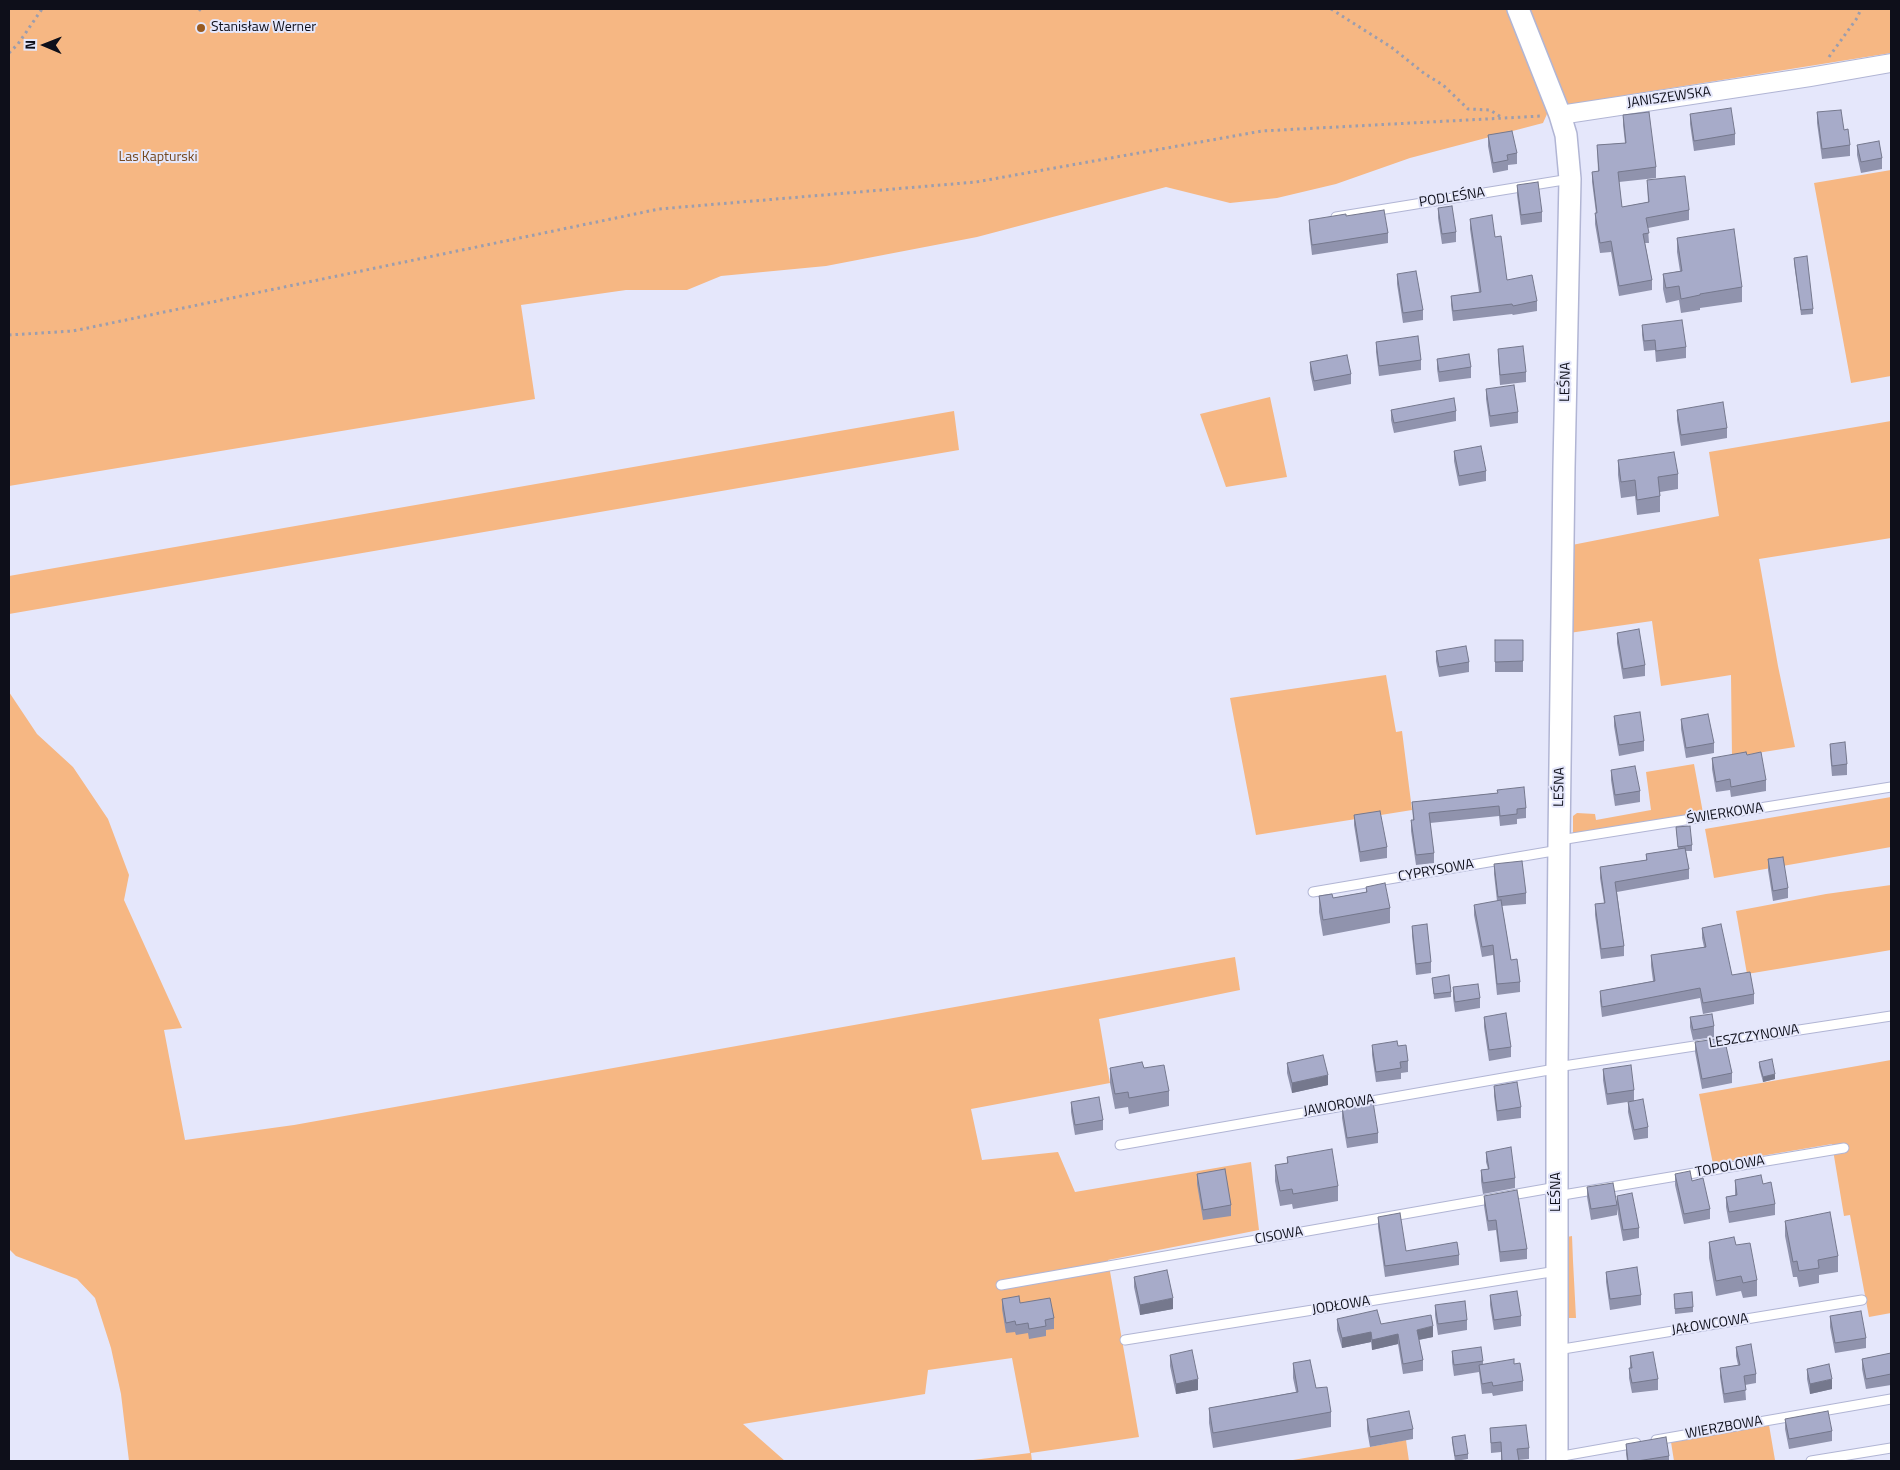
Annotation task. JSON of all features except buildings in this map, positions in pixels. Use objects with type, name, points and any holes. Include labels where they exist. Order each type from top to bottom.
[{"type":"street","points":[[1518,9],[1560,114]]},
{"type":"street","name":"JANISZEWSKA","points":[[1560,114],[1891,63]]},
{"type":"street","name":"LEŚNA","points":[[1557,1459],[1559,845],[1570,179],[1566,135],[1560,114]]},
{"type":"lane","name":"PODLEŚNA","points":[[1334,217],[1570,179]]},
{"type":"lane","name":"ŚWIERKOWA","points":[[1559,845],[1891,787]]},
{"type":"lane","name":"CYPRYSOWA","points":[[1313,892],[1559,845]]},
{"type":"lane","name":"LESZCZYNOWA","points":[[1557,1067],[1891,1016]]},
{"type":"lane","name":"JAWOROWA","points":[[1120,1145],[1549,1070],[1557,1067]]},
{"type":"lane","name":"TOPOLOWA","points":[[1557,1191],[1844,1148]]},
{"type":"lane","name":"CISOWA","points":[[1001,1285],[1557,1191]]},
{"type":"lane","name":"JODŁOWA","points":[[1125,1340],[1557,1271]]},
{"type":"lane","name":"JAŁOWCOWA","points":[[1557,1350],[1862,1300]]},
{"type":"lane","name":"WIERZBOWA","points":[[1557,1459],[1891,1399]]},
{"type":"lane","points":[[1811,1461],[1891,1448]]},
{"type":"path","points":[[9,54],[42,9]]},
{"type":"path","points":[[199,9],[204,13]]},
{"type":"path","points":[[1331,9],[1391,47],[1425,74],[1443,85],[1468,109],[1490,110],[1502,118]]},
{"type":"path","points":[[1815,76],[1857,18],[1861,9]]},
{"type":"path","points":[[9,335],[73,331],[659,209],[976,182],[1262,131],[1560,114]]},
{"type":"green space","name":"Las Kapturski","points":[[9,9],[1891,9],[1891,53],[1590,101],[1547,114],[1543,123],[1410,158],[1336,184],[1277,198],[1230,203],[1166,187],[977,237],[826,266],[721,276],[687,290],[626,290],[521,305],[535,399],[9,486]]},
{"type":"green space","points":[[1891,170],[1891,376],[1851,383],[1814,183]]},
{"type":"green space","points":[[1270,397],[1287,477],[1226,487],[1200,414]]},
{"type":"green space","points":[[954,411],[959,450],[9,614],[9,576]]},
{"type":"green space","points":[[1891,421],[1891,538],[1759,559],[1795,747],[1732,757],[1731,675],[1661,686],[1652,621],[1569,633],[1572,545],[1719,516],[1709,452]]},
{"type":"green space","points":[[1386,675],[1396,732],[1402,731],[1412,810],[1256,835],[1230,698]]},
{"type":"green space","points":[[9,692],[37,734],[73,767],[108,819],[129,875],[124,900],[182,1028],[164,1030],[185,1140],[294,1125],[1235,957],[1240,990],[1099,1019],[1110,1083],[971,1109],[982,1160],[1058,1152],[1075,1192],[1251,1162],[1259,1230],[1108,1260],[1139,1437],[1031,1453],[1032,1461],[965,1461],[1030,1453],[1012,1358],[928,1370],[925,1394],[743,1424],[785,1461],[129,1461],[121,1394],[111,1348],[95,1298],[77,1279],[16,1256],[9,1249]]},
{"type":"green space","points":[[1694,764],[1703,813],[1573,835],[1573,816],[1577,813],[1595,814],[1596,820],[1651,810],[1646,772]]},
{"type":"green space","points":[[1891,797],[1891,847],[1714,878],[1705,829]]},
{"type":"green space","points":[[1891,885],[1891,950],[1747,974],[1736,911],[1826,894]]},
{"type":"green space","points":[[1891,1060],[1891,1313],[1869,1317],[1850,1215],[1844,1216],[1832,1144],[1713,1164],[1699,1094]]},
{"type":"green space","points":[[1572,1236],[1576,1318],[1567,1318],[1567,1237]]},
{"type":"green space","points":[[1769,1425],[1775,1460],[1674,1461],[1671,1442]]},
{"type":"green space","points":[[1406,1440],[1409,1461],[1287,1461],[1370,1447]]},
{"type":"place","name":"Stanisław Werner","points":[[201,28]]}]
